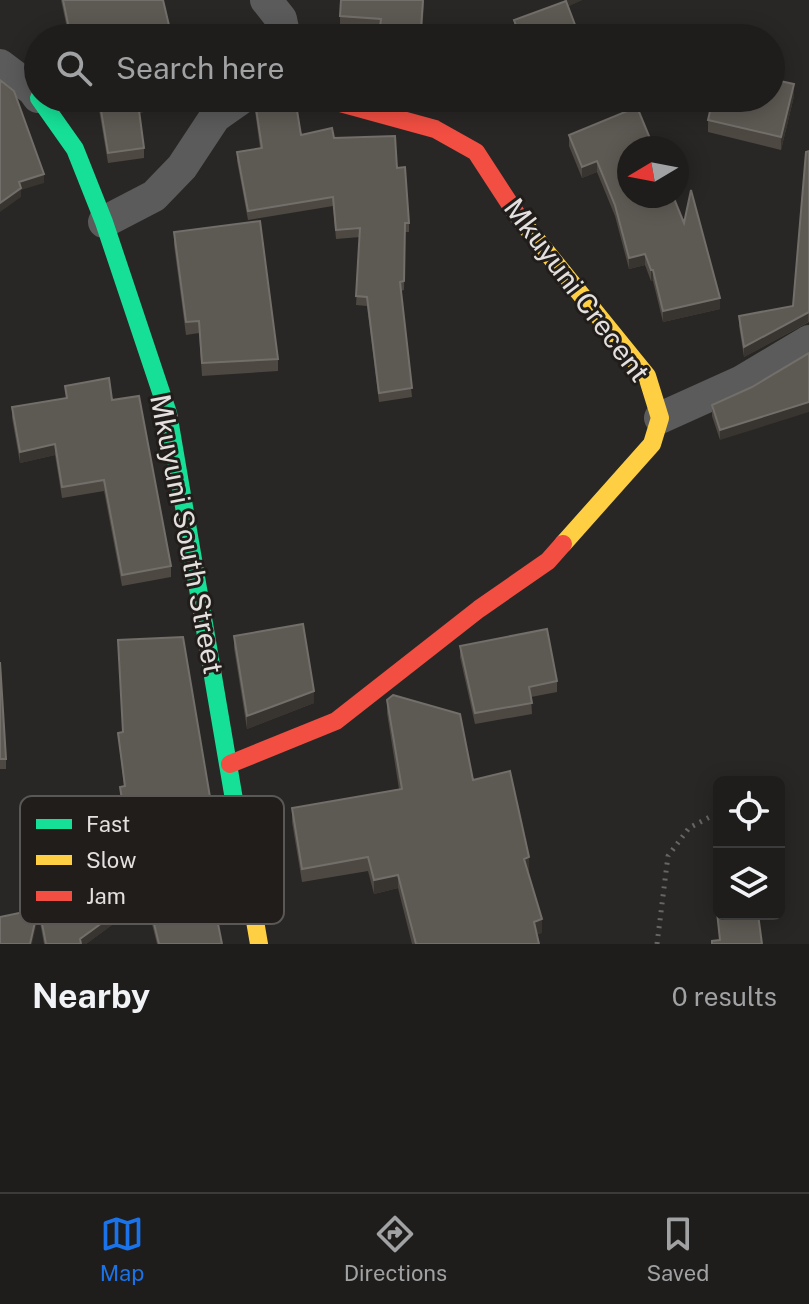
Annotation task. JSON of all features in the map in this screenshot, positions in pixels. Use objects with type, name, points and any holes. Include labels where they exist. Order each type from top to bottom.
[{"type":"street","points":[[266,0],[282,24]]},
{"type":"street","name":"Mkuyuni South Street","points":[[0,65],[24,83]]},
{"type":"street","name":"Mkuyuni South Street","points":[[49,112],[75,149],[104,222],[168,413],[235,796]]},
{"type":"street","points":[[104,222],[154,196],[182,167],[215,117],[222,112]]},
{"type":"street","name":"Mkuyuni Crecent","points":[[230,764],[336,721],[479,609],[548,561],[652,444],[660,418],[647,376],[523,225],[476,152],[435,129],[373,112]]},
{"type":"street","points":[[660,418],[742,381],[809,341]]},
{"type":"street","name":"Mkuyuni South Street","points":[[256,924],[259,944]]},
{"type":"path","points":[[657,944],[668,856],[689,828],[713,815]]},
{"type":"building","points":[[63,0],[163,0],[169,24],[68,24]]},
{"type":"building","points":[[341,0],[423,0],[421,24],[380,24],[381,19],[340,16]]},
{"type":"building","points":[[566,1],[575,24],[516,24],[514,20]]},
{"type":"building","points":[[0,80],[14,91],[44,174],[19,182],[21,188],[0,203]]},
{"type":"building","points":[[785,82],[794,84],[781,137],[708,120],[710,112],[785,112]]},
{"type":"building","points":[[101,112],[139,112],[144,148],[108,153]]},
{"type":"building","points":[[257,112],[297,112],[301,135],[332,128],[334,138],[395,136],[397,168],[405,167],[409,223],[405,223],[404,281],[400,282],[412,388],[379,393],[367,297],[356,296],[360,228],[336,230],[333,197],[248,211],[237,152],[262,148]]},
{"type":"building","points":[[625,112],[639,112],[649,136],[617,136],[617,208],[678,208],[684,223],[691,190],[720,298],[663,311],[653,270],[645,254],[629,258],[615,205],[597,161],[582,167],[569,135]]},
{"type":"building","points":[[809,151],[809,312],[744,347],[739,316],[793,306],[806,152]]},
{"type":"building","points":[[260,221],[278,359],[202,363],[199,321],[186,322],[174,232]]},
{"type":"building","points":[[809,353],[809,402],[720,430],[712,405],[752,387]]},
{"type":"building","points":[[109,378],[112,400],[139,396],[171,566],[122,575],[104,480],[62,487],[55,444],[20,452],[12,407],[67,398],[65,386]]},
{"type":"building","points":[[303,624],[314,691],[247,716],[234,636]]},
{"type":"building","points":[[547,629],[557,681],[529,687],[532,703],[475,713],[460,646]]},
{"type":"building","points":[[183,637],[210,796],[121,796],[120,787],[125,786],[118,733],[123,732],[118,640]]},
{"type":"building","points":[[0,662],[6,759],[0,759]]},
{"type":"building","points":[[393,695],[460,714],[473,780],[510,771],[529,857],[524,859],[542,919],[534,922],[539,944],[416,944],[398,875],[374,880],[368,857],[302,869],[292,808],[402,789],[387,700]]},
{"type":"building","points":[[20,913],[20,924],[35,924],[30,944],[0,944],[0,917]]},
{"type":"building","points":[[718,920],[759,920],[762,944],[712,944],[712,941],[720,940]]},
{"type":"building","points":[[42,924],[101,924],[80,939],[81,944],[46,944]]},
{"type":"building","points":[[154,924],[218,924],[222,944],[159,944]]},
{"type":"traffic: fast","points":[[49,112],[75,149],[104,222],[168,413],[233,796]]},
{"type":"traffic: slow","points":[[519,218],[647,376],[660,418],[652,444],[563,544]]},
{"type":"traffic: slow","points":[[256,924],[259,944]]},
{"type":"traffic: jam","points":[[373,112],[435,129],[476,152],[519,218]]},
{"type":"traffic: jam","points":[[230,764],[336,721],[479,609],[548,561],[563,544]]}]
